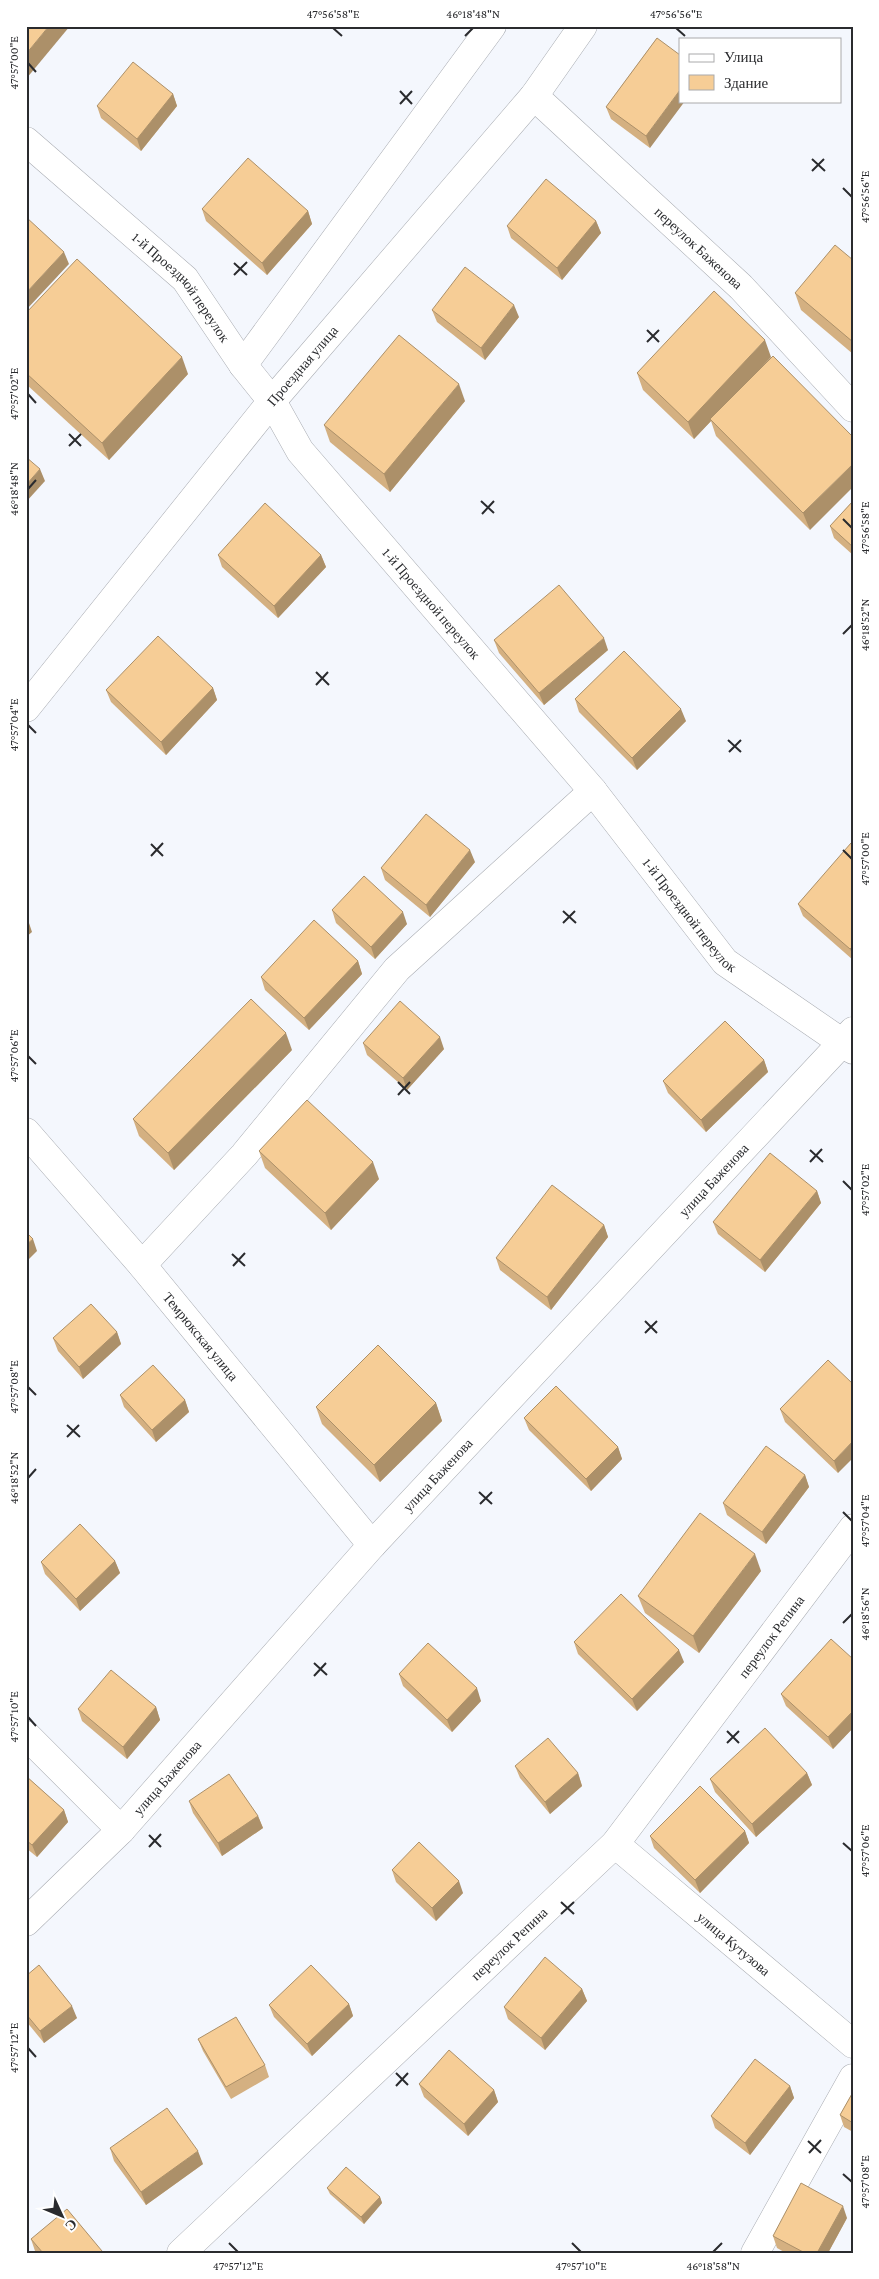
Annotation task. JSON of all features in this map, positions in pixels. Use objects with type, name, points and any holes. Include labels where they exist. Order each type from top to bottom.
[{"type":"street","points":[[243,365],[492,26]]},
{"type":"street","name":"Проездная улица","points":[[26,708],[272,401],[534,96],[583,26]]},
{"type":"street","name":"переулок Баженова","points":[[534,96],[741,287],[853,408]]},
{"type":"street","name":"1-й Проездной переулок","points":[[26,141],[185,278],[243,365],[272,401],[300,451],[593,790],[726,962],[850,1041]]},
{"type":"street","points":[[142,1265],[244,1155],[397,969],[593,790]]},
{"type":"street","name":"улица Баженова","points":[[26,1922],[121,1830],[372,1545],[850,1041]]},
{"type":"street","name":"Темрюкская улица","points":[[26,1132],[142,1265],[372,1545]]},
{"type":"street","name":"переулок Репина","points":[[180,2253],[614,1844],[853,1528]]},
{"type":"street","points":[[26,1735],[121,1830]]},
{"type":"street","name":"улица Кутузова","points":[[614,1844],[853,2044]]},
{"type":"street","points":[[754,2253],[853,2078]]},
{"type":"building","points":[[26,26],[49,26],[26,54]]},
{"type":"building","points":[[657,38],[679,54],[679,91],[646,136],[606,107]]},
{"type":"building","points":[[133,62],[173,94],[137,139],[97,106]]},
{"type":"building","points":[[248,158],[308,211],[262,263],[202,209]]},
{"type":"building","points":[[546,179],[596,221],[557,268],[507,226]]},
{"type":"building","points":[[26,217],[64,252],[26,293]]},
{"type":"building","points":[[835,245],[853,260],[853,342],[795,293]]},
{"type":"building","points":[[77,259],[182,357],[102,443],[26,373],[26,313]]},
{"type":"building","points":[[465,267],[514,305],[481,348],[432,310]]},
{"type":"building","points":[[714,291],[765,340],[688,422],[637,373]]},
{"type":"building","points":[[399,335],[459,384],[384,474],[324,425]]},
{"type":"building","points":[[773,356],[853,437],[853,464],[803,513],[710,419]]},
{"type":"building","points":[[26,457],[40,469],[26,485]]},
{"type":"building","points":[[853,501],[853,547],[830,526]]},
{"type":"building","points":[[265,503],[321,555],[274,606],[218,555]]},
{"type":"building","points":[[559,585],[604,638],[539,693],[494,640]]},
{"type":"building","points":[[158,636],[213,688],[161,742],[106,690]]},
{"type":"building","points":[[624,651],[681,709],[632,758],[575,699]]},
{"type":"building","points":[[426,814],[470,850],[426,905],[381,868]]},
{"type":"building","points":[[851,843],[853,844],[853,946],[850,949],[798,904]]},
{"type":"building","points":[[364,876],[403,912],[371,947],[332,910]]},
{"type":"building","points":[[314,920],[358,961],[304,1018],[261,977]]},
{"type":"building","points":[[251,999],[286,1033],[168,1153],[133,1119]]},
{"type":"building","points":[[400,1001],[440,1037],[403,1078],[363,1043]]},
{"type":"building","points":[[725,1021],[764,1060],[701,1120],[663,1081]]},
{"type":"building","points":[[307,1100],[373,1162],[325,1213],[259,1151]]},
{"type":"building","points":[[770,1153],[817,1191],[760,1260],[713,1222]]},
{"type":"building","points":[[552,1185],[604,1225],[547,1297],[496,1258]]},
{"type":"building","points":[[26,1232],[33,1239],[26,1245]]},
{"type":"building","points":[[91,1304],[117,1332],[79,1367],[53,1338]]},
{"type":"building","points":[[378,1345],[436,1403],[374,1465],[316,1407]]},
{"type":"building","points":[[828,1360],[853,1384],[853,1441],[834,1461],[780,1409]]},
{"type":"building","points":[[153,1365],[185,1400],[152,1430],[120,1395]]},
{"type":"building","points":[[556,1386],[618,1447],[586,1479],[524,1418]]},
{"type":"building","points":[[766,1446],[805,1475],[762,1532],[723,1503]]},
{"type":"building","points":[[700,1513],[755,1554],[693,1636],[638,1596]]},
{"type":"building","points":[[80,1524],[115,1561],[76,1599],[41,1562]]},
{"type":"building","points":[[621,1594],[679,1650],[632,1699],[574,1642]]},
{"type":"building","points":[[831,1639],[853,1659],[853,1711],[828,1737],[781,1694]]},
{"type":"building","points":[[428,1643],[477,1688],[447,1720],[399,1674]]},
{"type":"building","points":[[111,1670],[156,1707],[123,1747],[78,1709]]},
{"type":"building","points":[[765,1728],[807,1773],[752,1824],[710,1779]]},
{"type":"building","points":[[548,1738],[578,1773],[545,1802],[515,1766]]},
{"type":"building","points":[[229,1774],[258,1816],[218,1843],[189,1801]]},
{"type":"building","points":[[26,1776],[64,1810],[32,1845],[26,1840]]},
{"type":"building","points":[[700,1786],[745,1831],[695,1880],[650,1836]]},
{"type":"building","points":[[419,1842],[459,1881],[432,1908],[392,1870]]},
{"type":"building","points":[[545,1957],[582,1989],[541,2038],[504,2007]]},
{"type":"building","points":[[39,1965],[72,2006],[40,2031],[26,2014],[26,1976]]},
{"type":"building","points":[[311,1965],[349,2004],[307,2044],[269,2005]]},
{"type":"building","points":[[236,2017],[265,2065],[226,2087],[198,2039]]},
{"type":"building","points":[[449,2050],[494,2090],[464,2124],[419,2084]]},
{"type":"building","points":[[755,2059],[790,2086],[745,2143],[711,2116]]},
{"type":"building","points":[[853,2092],[853,2123],[840,2115]]},
{"type":"building","points":[[167,2108],[198,2151],[141,2192],[110,2148]]},
{"type":"building","points":[[346,2167],[380,2197],[361,2217],[327,2188]]},
{"type":"building","points":[[801,2183],[843,2206],[817,2253],[805,2253],[773,2236]]},
{"type":"building","points":[[67,2209],[102,2251],[101,2253],[43,2253],[31,2239]]}]
